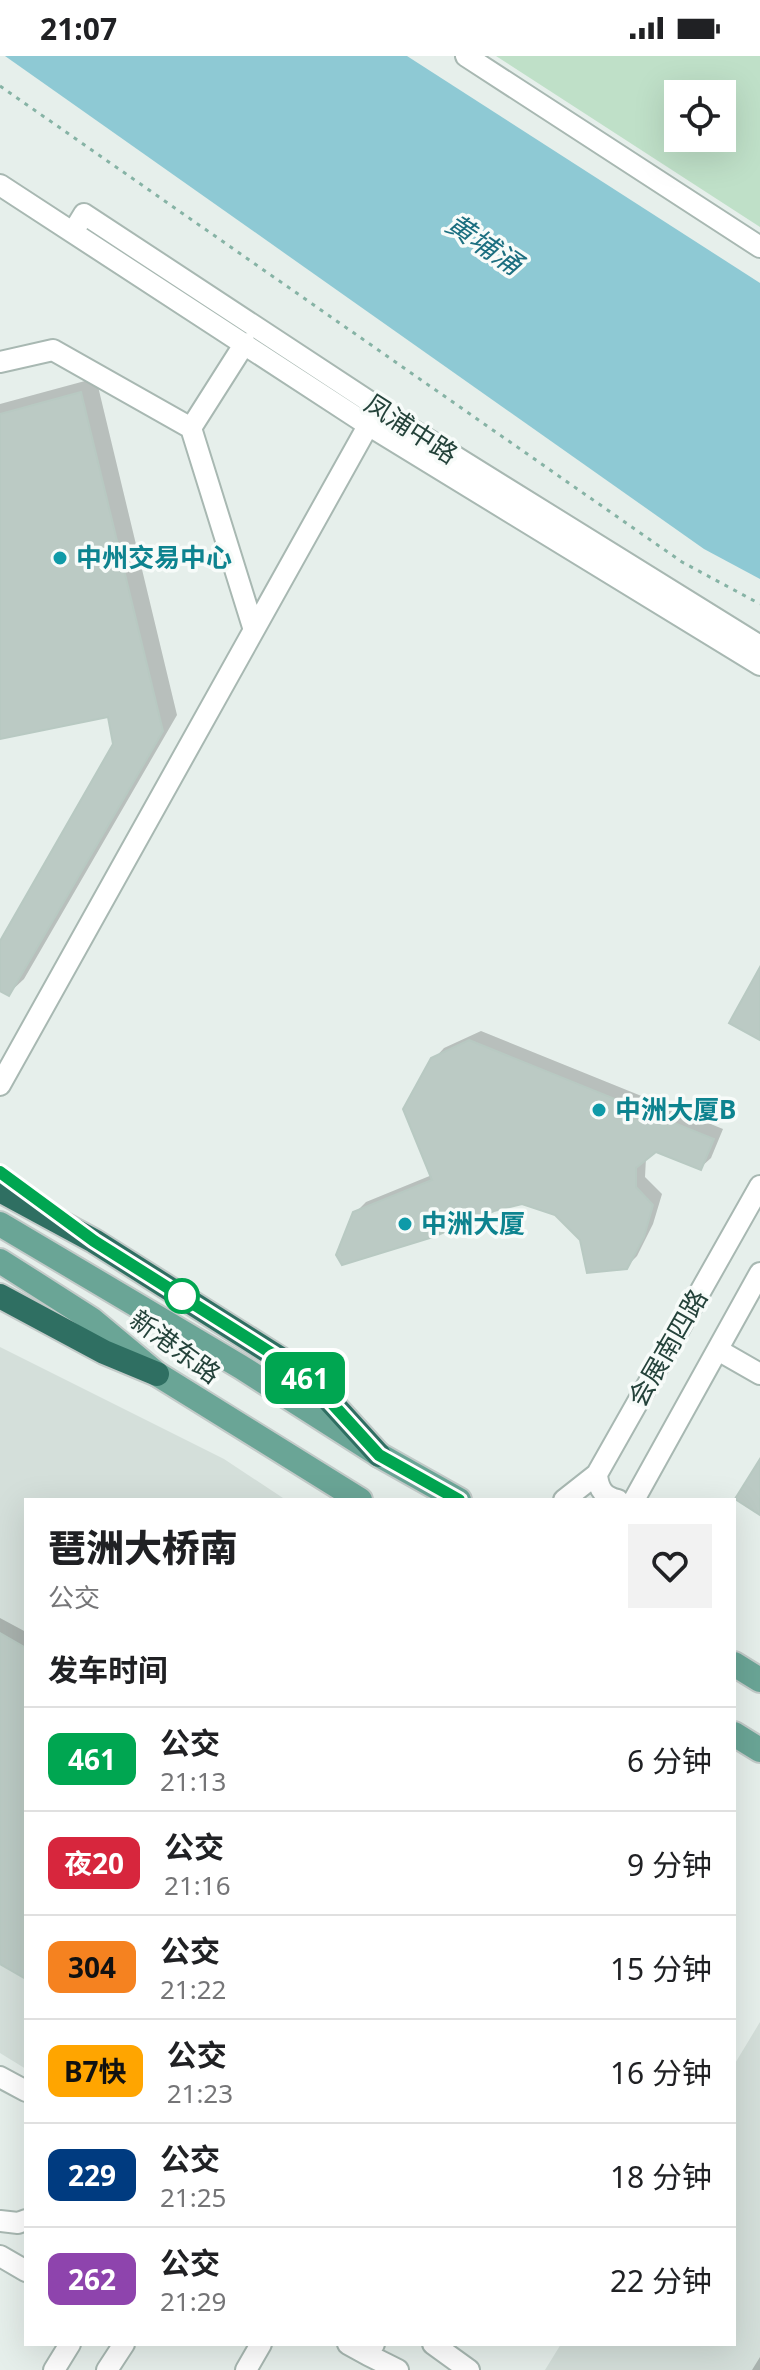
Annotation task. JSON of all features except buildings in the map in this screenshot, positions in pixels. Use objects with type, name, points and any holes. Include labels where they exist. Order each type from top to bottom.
[{"type":"highway","points":[[0,1172],[94,1241]]},
{"type":"highway","points":[[0,1190],[94,1241],[291,1367],[319,1389],[379,1455]]},
{"type":"highway","points":[[0,1296],[104,1352],[157,1374]]},
{"type":"highway","points":[[0,1306],[44,1320]]},
{"type":"main road","name":"新港东路","points":[[0,1224],[241,1367],[379,1455],[455,1498]]},
{"type":"main road","name":"新港东路","points":[[0,1261],[91,1319],[157,1374],[357,1498]]},
{"type":"main road","points":[[736,1665],[760,1680]]},
{"type":"main road","points":[[736,1735],[760,1750]]},
{"type":"street","points":[[466,56],[760,247]]},
{"type":"street","name":"凤浦中路","points":[[0,185],[245,343],[569,529],[760,646]]},
{"type":"street","name":"凤浦中路","points":[[73,232],[84,214],[373,416],[760,665]]},
{"type":"street","points":[[191,428],[245,343]]},
{"type":"street","points":[[0,362],[53,350],[191,428],[253,627]]},
{"type":"street","points":[[0,1085],[8,1052],[373,416]]},
{"type":"street","name":"会展南四路","points":[[567,1498],[597,1474],[760,1186]]},
{"type":"street","name":"会展南四路","points":[[629,1498],[718,1350],[760,1273]]},
{"type":"street","points":[[718,1350],[760,1374]]},
{"type":"street","points":[[597,1474],[602,1492],[624,1498]]},
{"type":"street","points":[[0,2077],[24,2090]]},
{"type":"street","points":[[0,2256],[24,2270]]},
{"type":"street","points":[[54,2370],[69,2346]]},
{"type":"street","points":[[107,2370],[123,2346]]},
{"type":"street","points":[[246,2370],[260,2346]]},
{"type":"street","points":[[436,2346],[469,2370]]},
{"type":"street","points":[[371,2350],[398,2370]]},
{"type":"path","points":[[0,86],[682,562],[760,604]]},
{"type":"shaded area","points":[[0,1347],[224,1459],[283,1498],[24,1498],[24,2068],[0,2053]]},
{"type":"shaded area","points":[[760,2022],[760,2370],[545,2370],[560,2346],[736,2346],[736,2062]]},
{"type":"green space","points":[[496,56],[760,56],[760,227]]},
{"type":"water","name":"黄埔涌","points":[[5,56],[407,56],[760,283],[760,579],[704,549]]},
{"type":"bus line","name":"461","points":[[0,1172],[94,1241],[279,1358],[319,1389],[379,1455],[455,1498]]},
{"type":"place","name":"中州交易中心","points":[[60,558]]},
{"type":"place","name":"中洲大厦B","points":[[599,1110]]},
{"type":"place","name":"中洲大厦","points":[[405,1224]]}]
